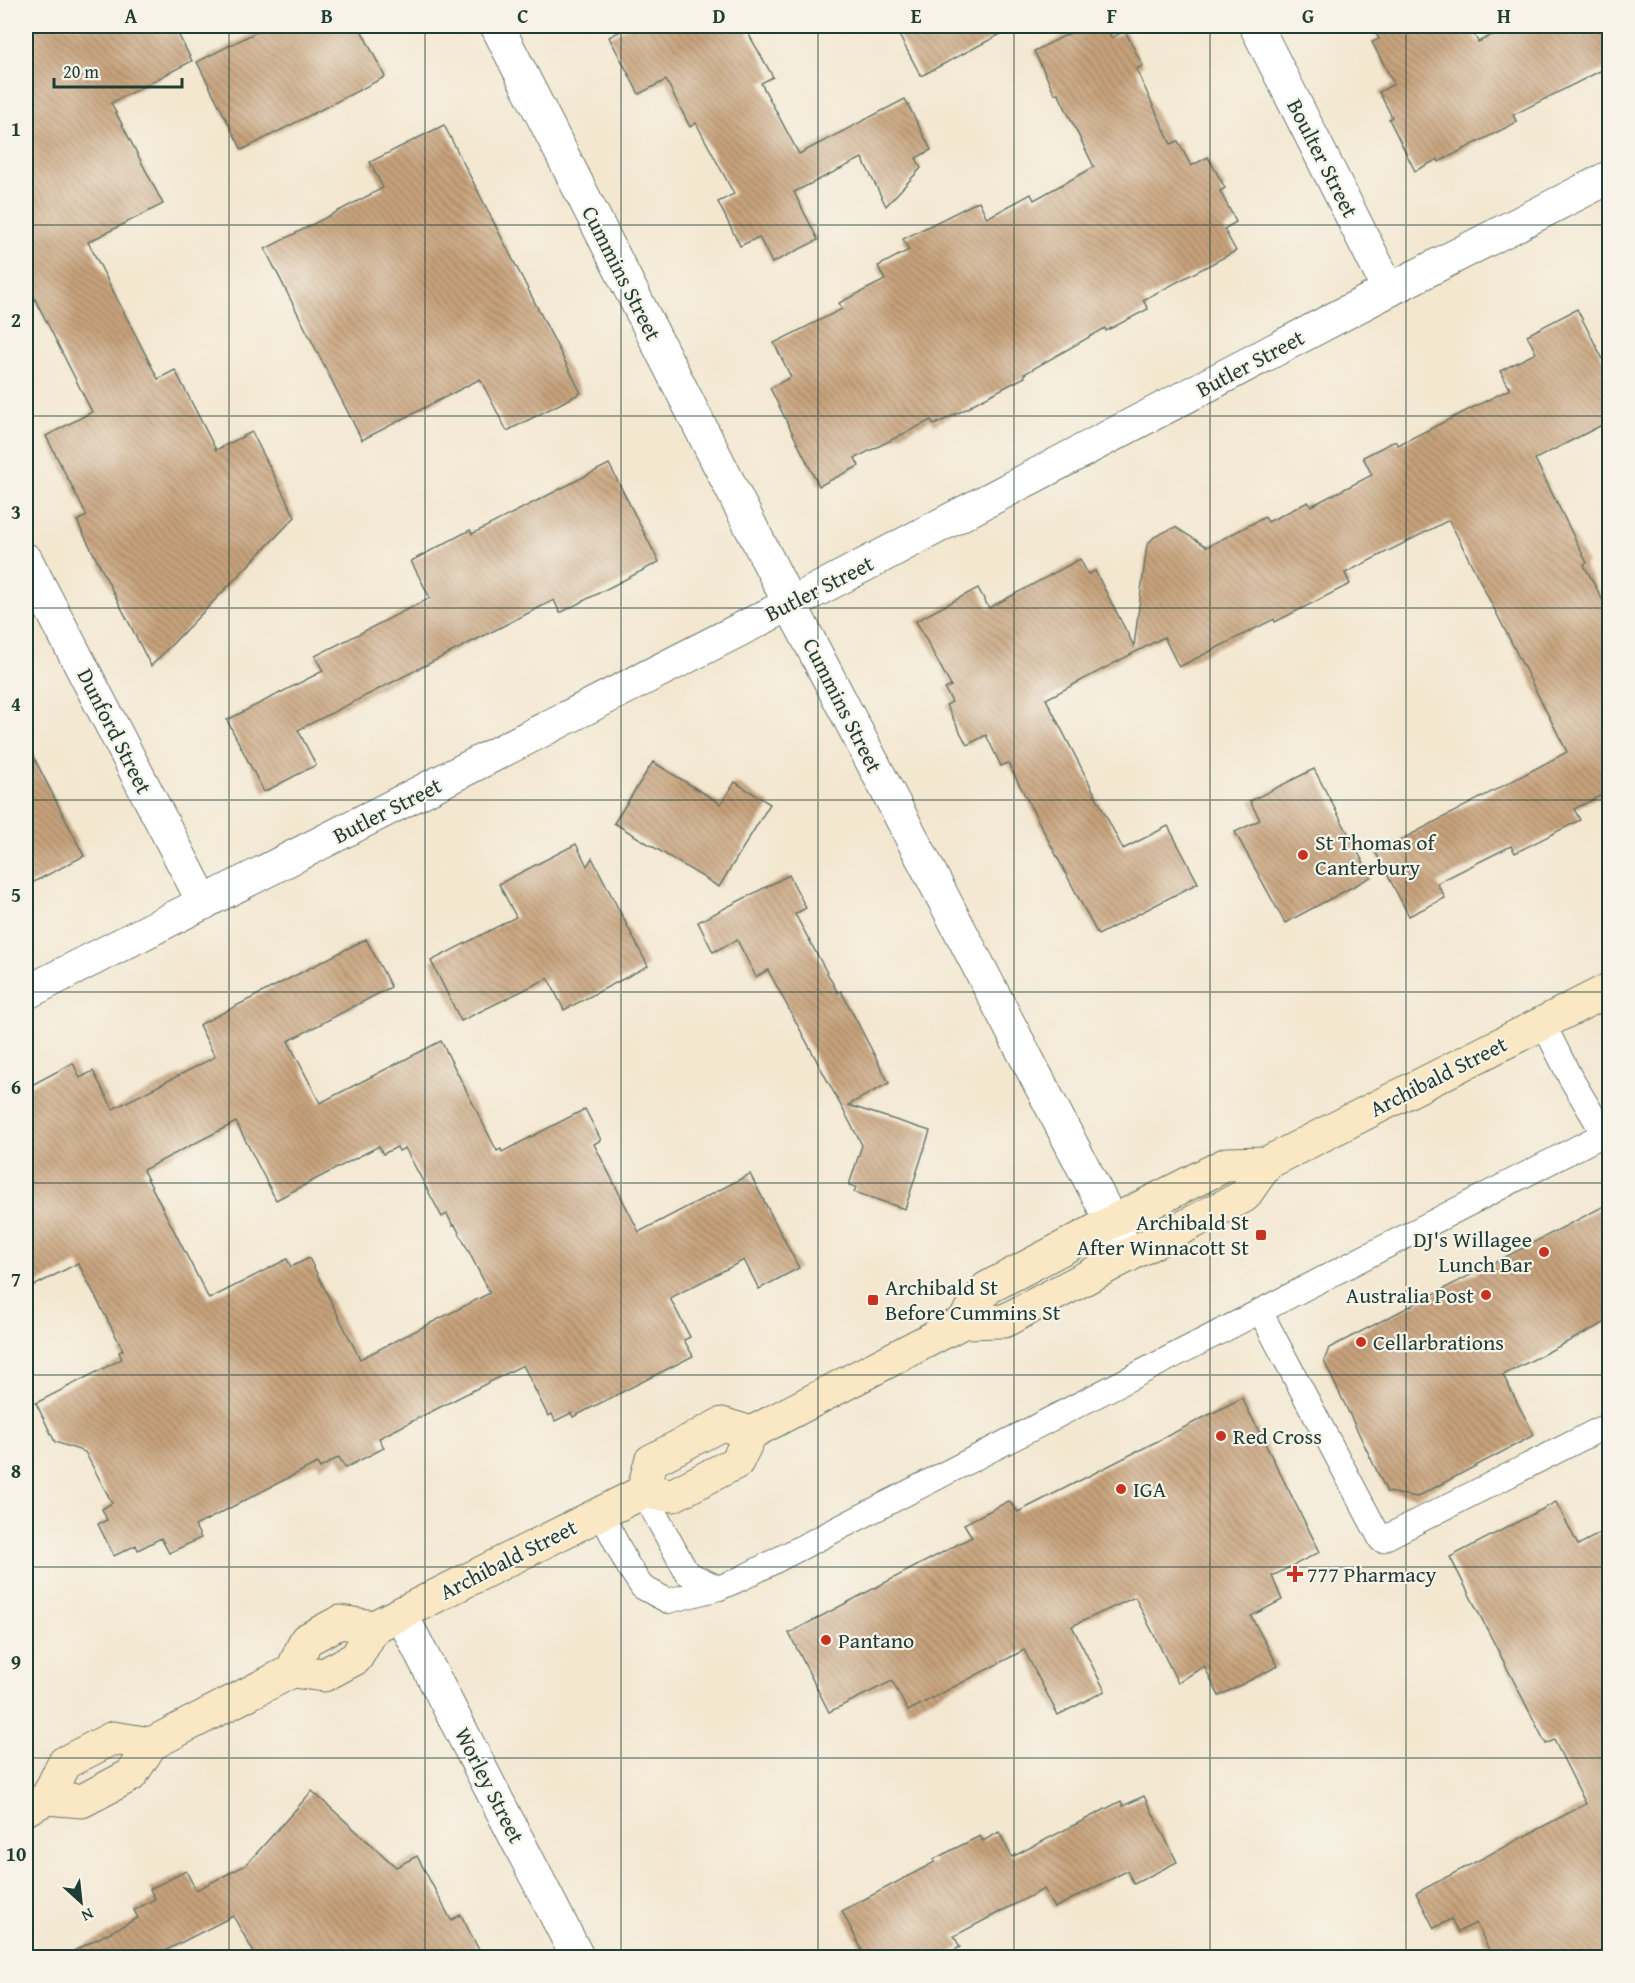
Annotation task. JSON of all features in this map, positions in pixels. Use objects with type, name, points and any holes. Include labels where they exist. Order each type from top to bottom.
[{"type":"street","name":"Cummins Street","points":[[496,26],[790,604],[1129,1255]]},
{"type":"street","name":"Boulter Street","points":[[1256,26],[1389,290]]},
{"type":"street","name":"Butler Street","points":[[26,993],[790,604],[1389,290],[1610,177]]},
{"type":"street","name":"Dunford Street","points":[[26,560],[204,903]]},
{"type":"street","name":"Archibald Street","points":[[963,1322],[987,1288],[1112,1222],[1227,1164],[1267,1164],[1610,989]]},
{"type":"street","name":"Archibald Street","points":[[387,1620],[643,1492],[673,1495],[737,1462],[751,1433],[963,1322],[1004,1321],[1244,1197],[1267,1164]]},
{"type":"street","points":[[36,1803],[82,1801],[131,1775],[151,1744],[292,1671],[324,1675],[356,1658],[387,1620]]},
{"type":"street","name":"Worley Street","points":[[387,1620],[578,1958]]},
{"type":"lane","points":[[600,1513],[642,1587],[668,1601],[719,1588],[1260,1311],[1607,1138],[1570,1077],[1543,1023]]},
{"type":"lane","points":[[1260,1311],[1382,1540],[1610,1424]]},
{"type":"lane","points":[[643,1492],[687,1573],[719,1588]]},
{"type":"building","points":[[26,26],[174,26],[192,61],[111,103],[163,204],[88,242],[158,379],[175,370],[216,450],[252,432],[295,517],[151,666],[77,521],[87,516],[46,436],[92,412],[26,281]]},
{"type":"building","points":[[268,26],[359,26],[385,77],[242,150],[197,62]]},
{"type":"building","points":[[630,26],[744,26],[773,77],[761,83],[799,154],[905,99],[931,150],[916,158],[921,168],[886,206],[862,158],[794,192],[818,240],[772,263],[759,237],[740,246],[718,202],[734,194],[696,123],[690,127],[666,80],[639,94],[609,37]]},
{"type":"building","points":[[894,26],[1016,26],[921,76]]},
{"type":"building","points":[[1084,26],[1106,26],[1111,38],[1125,31],[1143,66],[1136,69],[1171,144],[1178,141],[1191,166],[1208,157],[1225,188],[1220,191],[1236,222],[1224,229],[1236,251],[1143,300],[1148,309],[1106,331],[1105,328],[972,406],[934,425],[931,420],[855,458],[859,466],[819,486],[770,388],[791,377],[774,343],[842,309],[839,303],[885,280],[878,266],[909,250],[903,239],[979,201],[987,218],[1031,194],[1034,200],[1094,167],[1058,93],[1055,94],[1034,51]]},
{"type":"building","points":[[1372,26],[1470,26],[1478,42],[1511,26],[1610,26],[1610,66],[1513,115],[1517,122],[1439,162],[1438,159],[1415,171],[1389,119],[1392,117],[1379,92],[1394,84],[1372,42],[1379,39]]},
{"type":"building","points":[[444,125],[581,393],[507,431],[480,379],[362,440],[265,249],[383,188],[370,162]]},
{"type":"building","points":[[1577,309],[1610,373],[1610,421],[1535,459],[1587,563],[1584,565],[1610,614],[1610,791],[1574,809],[1580,820],[1515,853],[1511,846],[1437,883],[1445,898],[1409,916],[1376,853],[1567,752],[1449,520],[1345,573],[1350,584],[1179,667],[1164,637],[1046,699],[1123,849],[1168,826],[1198,883],[1098,935],[1008,763],[1001,766],[986,735],[967,745],[946,705],[952,702],[945,689],[951,686],[916,621],[978,588],[989,608],[1080,559],[1088,574],[1095,571],[1134,646],[1147,545],[1154,537],[1175,527],[1207,547],[1265,517],[1268,522],[1308,502],[1311,506],[1372,475],[1363,457],[1395,441],[1398,445],[1510,389],[1500,371],[1536,353],[1527,335]]},
{"type":"building","points":[[609,464],[659,562],[560,613],[554,600],[298,730],[316,765],[264,792],[227,720],[323,671],[315,656],[430,598],[411,561],[470,530],[472,534]]},
{"type":"building","points":[[26,742],[84,856],[26,886]]},
{"type":"building","points":[[653,762],[721,804],[735,782],[770,804],[719,887],[614,823]]},
{"type":"building","name":"St Thomas of Canterbury","points":[[1314,769],[1371,877],[1285,923],[1235,832],[1260,820],[1250,801]]},
{"type":"building","points":[[576,844],[587,866],[592,858],[648,966],[564,1010],[548,978],[461,1021],[431,961],[516,917],[499,884]]},
{"type":"building","points":[[789,875],[806,908],[795,914],[838,993],[841,991],[889,1083],[848,1105],[930,1131],[905,1209],[854,1192],[856,1187],[849,1185],[862,1145],[768,970],[756,977],[737,940],[713,952],[698,922]]},
{"type":"building","points":[[366,939],[391,987],[288,1041],[320,1103],[441,1041],[497,1151],[501,1149],[502,1152],[585,1109],[601,1140],[594,1144],[639,1232],[750,1174],[799,1268],[759,1289],[744,1260],[670,1298],[690,1337],[684,1340],[693,1356],[573,1417],[571,1413],[555,1421],[552,1414],[548,1416],[523,1365],[379,1438],[384,1448],[345,1468],[339,1457],[320,1468],[317,1463],[195,1526],[201,1538],[169,1553],[161,1538],[138,1550],[136,1545],[114,1556],[98,1524],[107,1520],[102,1509],[112,1503],[85,1452],[55,1442],[36,1403],[122,1359],[119,1352],[123,1350],[78,1263],[26,1290],[26,1088],[73,1063],[80,1078],[93,1071],[113,1109],[215,1057],[199,1025]],"holes":[[[236,1122],[276,1200],[379,1146],[383,1154],[397,1147],[399,1151],[405,1148],[442,1217],[447,1214],[453,1226],[455,1225],[490,1293],[360,1359],[309,1258],[291,1267],[287,1259],[209,1299],[143,1170]]]},
{"type":"building","points":[[1610,1203],[1610,1320],[1503,1375],[1534,1435],[1417,1497],[1387,1492],[1324,1361],[1329,1348]]},
{"type":"building","points":[[1242,1398],[1320,1552],[1272,1576],[1282,1600],[1251,1616],[1278,1666],[1219,1696],[1204,1666],[1178,1683],[1135,1597],[1072,1626],[1105,1691],[1058,1715],[1024,1650],[908,1711],[892,1681],[829,1712],[789,1633],[972,1537],[964,1524],[1009,1501],[1018,1512]]},
{"type":"building","points":[[1556,1502],[1578,1545],[1610,1528],[1610,1958],[1493,1958],[1476,1923],[1458,1932],[1451,1919],[1434,1928],[1416,1893],[1586,1804],[1554,1740],[1546,1744],[1450,1557]]},
{"type":"building","points":[[312,1791],[396,1867],[417,1856],[451,1920],[461,1915],[483,1958],[257,1958],[233,1916],[151,1958],[60,1958],[138,1918],[134,1910],[155,1899],[150,1889],[186,1871],[196,1890],[246,1865]]},
{"type":"building","points":[[1144,1796],[1177,1862],[1134,1884],[1127,1871],[1054,1908],[1044,1889],[954,1936],[960,1947],[940,1958],[866,1958],[842,1911],[980,1836],[983,1841],[999,1832],[1012,1857],[1121,1801],[1123,1806]]},
{"type":"place","name":"St Thomas of Canterbury","points":[[1303,855]]},
{"type":"place","name":"Archibald St After Winnacott St","points":[[1261,1235]]},
{"type":"place","name":"DJ's Willagee Lunch Bar","points":[[1544,1252]]},
{"type":"place","name":"Australia Post","points":[[1486,1295]]},
{"type":"place","name":"Archibald St Before Cummins St","points":[[873,1300]]},
{"type":"place","name":"Cellarbrations","points":[[1361,1342]]},
{"type":"place","name":"Red Cross","points":[[1221,1436]]},
{"type":"place","name":"IGA","points":[[1121,1489]]},
{"type":"place","name":"777 Pharmacy","points":[[1295,1574]]},
{"type":"place","name":"Pantano","points":[[826,1640]]}]
